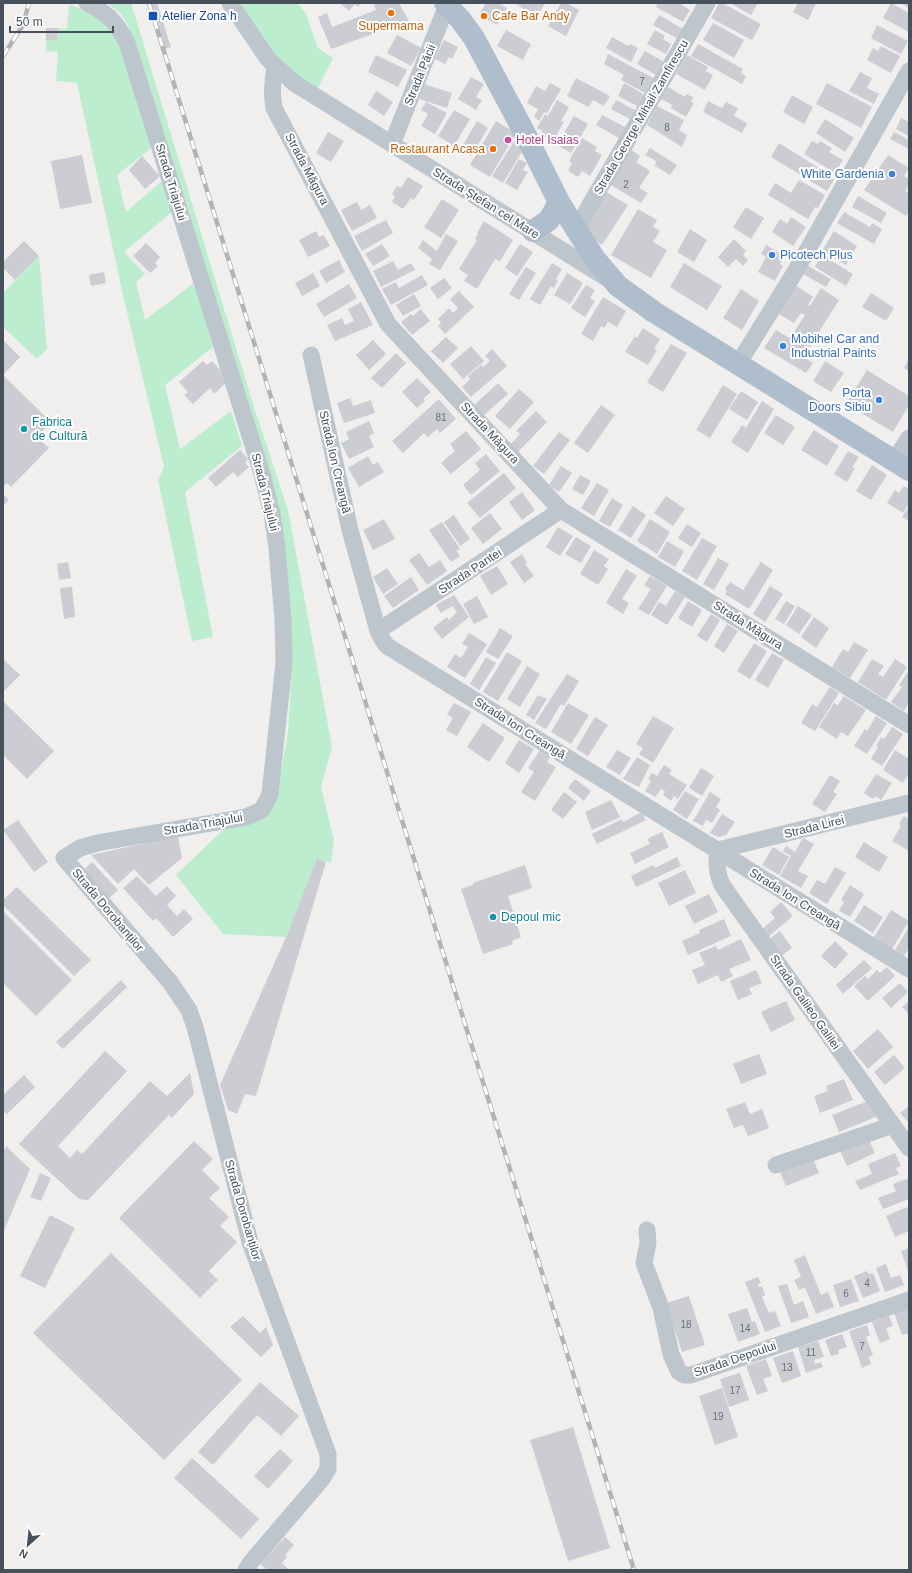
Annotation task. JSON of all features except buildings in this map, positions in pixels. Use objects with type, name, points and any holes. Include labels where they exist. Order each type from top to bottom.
[{"type":"main road","name":"Strada Ștefan cel Mare","points":[[448,4],[467,28],[486,59],[559,202],[576,231],[595,259],[618,286],[654,312],[902,466]]},
{"type":"main road","points":[[533,231],[549,220],[559,202]]},
{"type":"street","name":"Strada Triajului","points":[[64,858],[80,848],[97,843],[246,817],[262,810],[270,794],[284,663],[283,620],[277,548],[272,514],[262,474],[127,43],[118,26],[109,17],[87,3]]},
{"type":"street","points":[[230,3],[257,44],[275,67]]},
{"type":"street","name":"Strada George Mihail Zamfirescu","points":[[576,231],[707,3]]},
{"type":"street","name":"Strada Păcii","points":[[392,144],[448,4]]},
{"type":"street","name":"Strada Ștefan cel Mare","points":[[275,67],[294,83],[533,231],[618,286]]},
{"type":"street","name":"Strada Măgura","points":[[275,67],[272,84],[274,108],[388,324],[562,510],[909,726]]},
{"type":"street","points":[[738,364],[795,272],[909,71]]},
{"type":"street","name":"Strada Ion Creangă","points":[[311,355],[350,530],[378,631],[382,640],[387,646],[909,969]]},
{"type":"street","points":[[902,466],[909,438]]},
{"type":"street","name":"Strada Pantei","points":[[378,631],[562,510]]},
{"type":"street","name":"Strada Lirei","points":[[718,850],[909,803]]},
{"type":"street","name":"Strada Galileo Galilei","points":[[718,850],[716,864],[722,885],[909,1148]]},
{"type":"street","name":"Strada Dorobanților","points":[[64,858],[170,982],[189,1010],[195,1027],[250,1242],[328,1454],[328,1469],[322,1479],[251,1562],[246,1570]]},
{"type":"street","points":[[776,1165],[893,1125]]},
{"type":"street","name":"Strada Depoului","points":[[647,1230],[648,1243],[644,1262],[661,1308],[671,1354],[679,1372],[684,1375],[691,1375],[909,1300]]},
{"type":"green space","points":[[106,3],[131,3],[253,404],[288,510],[332,747],[321,787],[334,840],[331,863],[317,858],[286,937],[223,934],[176,875],[229,824],[251,823],[267,816],[276,800],[288,732],[292,661],[286,586],[131,33],[122,15]]},
{"type":"green space","points":[[241,3],[297,3],[306,14],[318,48],[333,58],[318,88],[299,78],[281,63],[266,44]]},
{"type":"green space","points":[[69,4],[92,14],[104,23],[120,44],[151,148],[117,175],[126,212],[163,180],[172,212],[124,252],[145,274],[136,282],[145,320],[194,283],[213,347],[165,385],[180,449],[231,411],[242,446],[185,492],[213,637],[192,641],[158,480],[164,467],[123,295],[77,83],[56,81],[58,52],[46,51],[46,40],[57,40],[58,28],[67,29]]},
{"type":"green space","points":[[39,256],[47,349],[37,359],[3,327],[3,293]]},
{"type":"railway","points":[[3,56],[23,25],[29,3]]},
{"type":"railway","points":[[149,3],[634,1570]]},
{"type":"place","name":"Supermama","points":[[391,13]]},
{"type":"place","name":"Atelier Zona h","points":[[153,16]]},
{"type":"place","name":"Cafe Bar Andy","points":[[484,16]]},
{"type":"place","name":"Hotel Isaias","points":[[508,140]]},
{"type":"place","name":"Restaurant Acasa","points":[[493,149]]},
{"type":"place","name":"White Gardenia","points":[[892,174]]},
{"type":"place","name":"Picotech Plus","points":[[772,255]]},
{"type":"place","name":"Mobihel Car and Industrial Paints","points":[[783,346]]},
{"type":"place","name":"Porta Doors Sibiu","points":[[879,400]]},
{"type":"place","name":"Fabrica de Cultură","points":[[24,429]]},
{"type":"place","name":"Depoul mic","points":[[493,917]]}]
